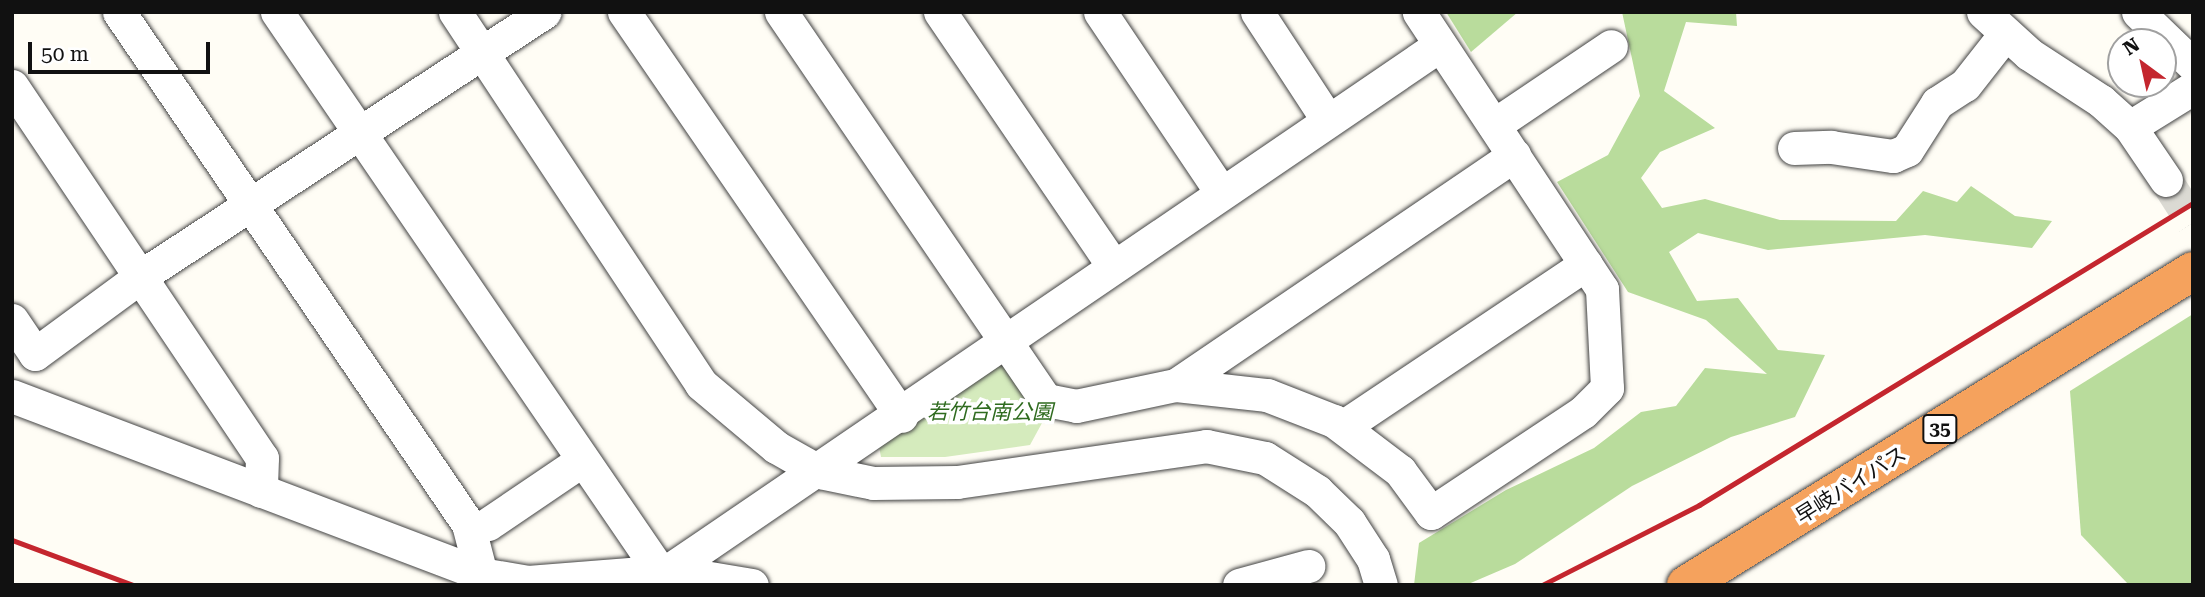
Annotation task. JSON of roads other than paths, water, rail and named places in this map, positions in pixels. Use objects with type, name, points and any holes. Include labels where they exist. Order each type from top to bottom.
[{"type":"highway","name":"早岐バイパス","points":[[1686,585],[2193,271]]},
{"type":"street","points":[[119,12],[468,524],[481,574]]},
{"type":"street","points":[[277,12],[581,461],[664,572]]},
{"type":"street","points":[[455,12],[701,384],[776,447],[820,472],[873,483],[957,482],[1206,446],[1265,457],[1317,491],[1349,522],[1377,572]]},
{"type":"street","points":[[12,320],[24,350],[253,206],[544,12]]},
{"type":"street","points":[[624,12],[902,416]]},
{"type":"street","points":[[781,12],[1046,400],[1076,406],[1176,385],[1267,395],[1344,426],[1400,471],[1431,513],[1583,412],[1607,388],[1608,358],[1602,289],[1419,12]]},
{"type":"street","points":[[940,12],[1113,266]]},
{"type":"street","points":[[1100,12],[1221,192]]},
{"type":"street","points":[[1257,12],[1327,119]]},
{"type":"street","points":[[2138,12],[2193,65]]},
{"type":"street","points":[[1794,148],[1831,147],[1893,156],[1907,150],[1937,103],[1965,85],[1994,23],[2101,101],[2130,127],[2166,180]]},
{"type":"street","points":[[664,572],[820,472],[1113,266],[1440,45]]},
{"type":"street","points":[[1494,125],[1611,46]]},
{"type":"street","points":[[12,86],[262,458],[261,491]]},
{"type":"street","points":[[2130,127],[2193,88]]},
{"type":"street","points":[[1176,385],[1514,155]]},
{"type":"street","points":[[1344,426],[1586,264]]},
{"type":"street","points":[[12,397],[481,574],[528,582],[664,572],[752,585]]},
{"type":"street","points":[[488,524],[581,461]]},
{"type":"street","points":[[1239,585],[1308,566]]},
{"type":"tunnel","points":[[2166,180],[2193,222]]},
{"type":"railway","points":[[1542,585],[1699,505],[2193,203]]},
{"type":"railway","points":[[12,540],[133,585]]},
{"type":"park label","name":"若竹台南公園","points":[[990,412]]}]
